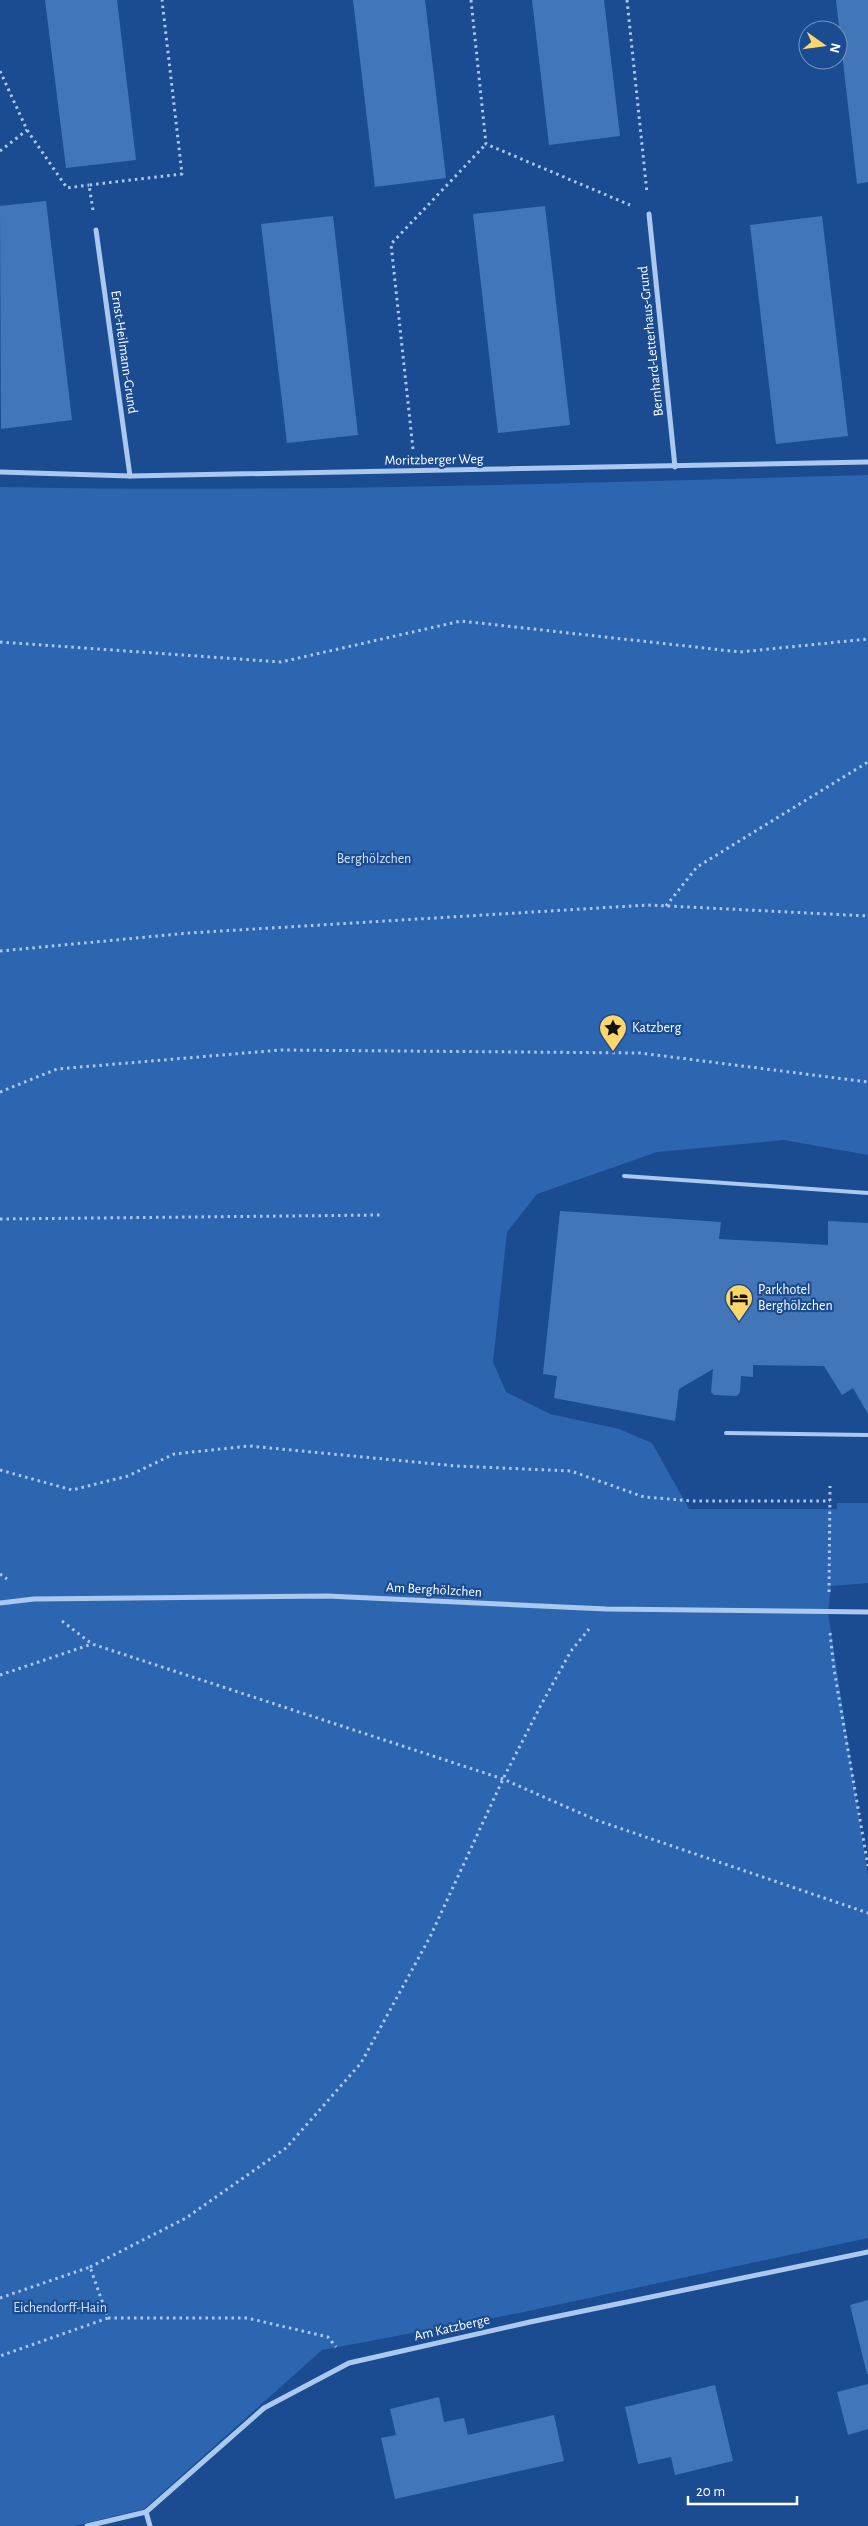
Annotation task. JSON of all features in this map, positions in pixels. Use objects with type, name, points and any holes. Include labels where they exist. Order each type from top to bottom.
[{"type":"street","name":"Bernhard-Letterhaus-Grund","points":[[649,214],[675,467]]},
{"type":"street","name":"Ernst-Heilmann-Grund","points":[[96,230],[130,476]]},
{"type":"street","name":"Moritzberger Weg","points":[[0,472],[130,476],[868,462]]},
{"type":"street","name":"Am Berghölzchen","points":[[0,1603],[34,1599],[327,1596],[606,1609],[868,1612]]},
{"type":"street","name":"Am Katzberge","points":[[87,2526],[146,2512],[264,2408],[349,2363],[530,2322],[868,2252]]},
{"type":"street","points":[[146,2512],[150,2526]]},
{"type":"lane","points":[[624,1176],[868,1194]]},
{"type":"lane","points":[[726,1433],[868,1435]]},
{"type":"path","points":[[0,71],[27,130],[67,188],[182,174],[162,0]]},
{"type":"path","points":[[415,472],[391,244],[486,144],[471,0]]},
{"type":"path","points":[[486,144],[649,214],[626,0]]},
{"type":"path","points":[[0,151],[27,130]]},
{"type":"path","points":[[89,185],[96,230]]},
{"type":"path","points":[[0,642],[281,662],[461,621],[740,652],[868,639]]},
{"type":"path","points":[[666,906],[696,867],[868,762]]},
{"type":"path","points":[[0,951],[189,933],[666,906],[868,916]]},
{"type":"path","points":[[0,1092],[57,1069],[281,1050],[640,1053],[868,1082]]},
{"type":"path","points":[[0,1219],[382,1215]]},
{"type":"path","points":[[0,1470],[72,1490],[128,1476],[174,1454],[249,1446],[456,1466],[571,1471],[644,1497],[694,1501],[830,1501]]},
{"type":"path","points":[[830,1486],[828,1612],[834,1669],[868,1866]]},
{"type":"path","points":[[34,1599],[92,1644],[503,1779],[596,1820],[868,1913]]},
{"type":"path","points":[[0,2298],[90,2267],[186,2218],[286,2148],[361,2063],[430,1937],[503,1779],[571,1651],[606,1609]]},
{"type":"path","points":[[0,1675],[92,1644]]},
{"type":"path","points":[[90,2267],[108,2318]]},
{"type":"path","points":[[0,2356],[108,2318],[247,2318],[328,2337],[349,2363]]},
{"type":"green space","points":[[868,475],[868,1155],[784,1140],[657,1152],[537,1194],[507,1232],[493,1362],[506,1392],[550,1414],[619,1429],[652,1443],[689,1509],[837,1509],[837,1503],[868,1503],[868,1583],[831,1586],[828,1612],[868,1875],[868,2238],[519,2313],[322,2350],[144,2509],[74,2526],[0,2526],[0,487],[108,489],[325,488]]},
{"type":"building","points":[[45,0],[117,0],[136,160],[66,168]]},
{"type":"building","points":[[353,0],[425,0],[446,178],[375,187]]},
{"type":"building","points":[[532,0],[604,0],[620,136],[549,145]]},
{"type":"building","points":[[836,0],[868,0],[868,182],[857,184],[844,70],[848,70],[848,20],[838,20]]},
{"type":"building","points":[[46,201],[72,420],[1,429],[0,206]]},
{"type":"building","points":[[545,206],[570,425],[498,433],[473,214]]},
{"type":"building","points":[[333,216],[358,435],[287,443],[261,224]]},
{"type":"building","points":[[822,216],[848,436],[776,444],[750,225]]},
{"type":"building","points":[[560,1211],[721,1222],[719,1239],[828,1245],[828,1221],[868,1223],[868,1414],[853,1388],[842,1395],[824,1366],[753,1365],[753,1377],[741,1376],[740,1392],[737,1396],[714,1395],[711,1392],[713,1369],[679,1389],[675,1421],[554,1398],[557,1376],[543,1374]]},
{"type":"building","points":[[868,2300],[868,2374],[867,2374],[850,2305]]},
{"type":"building","points":[[868,2384],[868,2429],[848,2435],[837,2392]]},
{"type":"building","points":[[715,2385],[733,2461],[675,2475],[671,2457],[638,2464],[625,2407]]},
{"type":"building","points":[[439,2397],[444,2422],[464,2418],[468,2435],[554,2415],[564,2461],[395,2499],[381,2438],[396,2435],[390,2409]]},
{"type":"place","name":"Katzberg","points":[[613,1052]]},
{"type":"place","name":"Parkhotel Berghölzchen","points":[[739,1322]]},
{"type":"park label","name":"Berghölzchen","points":[[374,859]]},
{"type":"park label","name":"Eichendorff-Hain","points":[[60,2308]]}]
